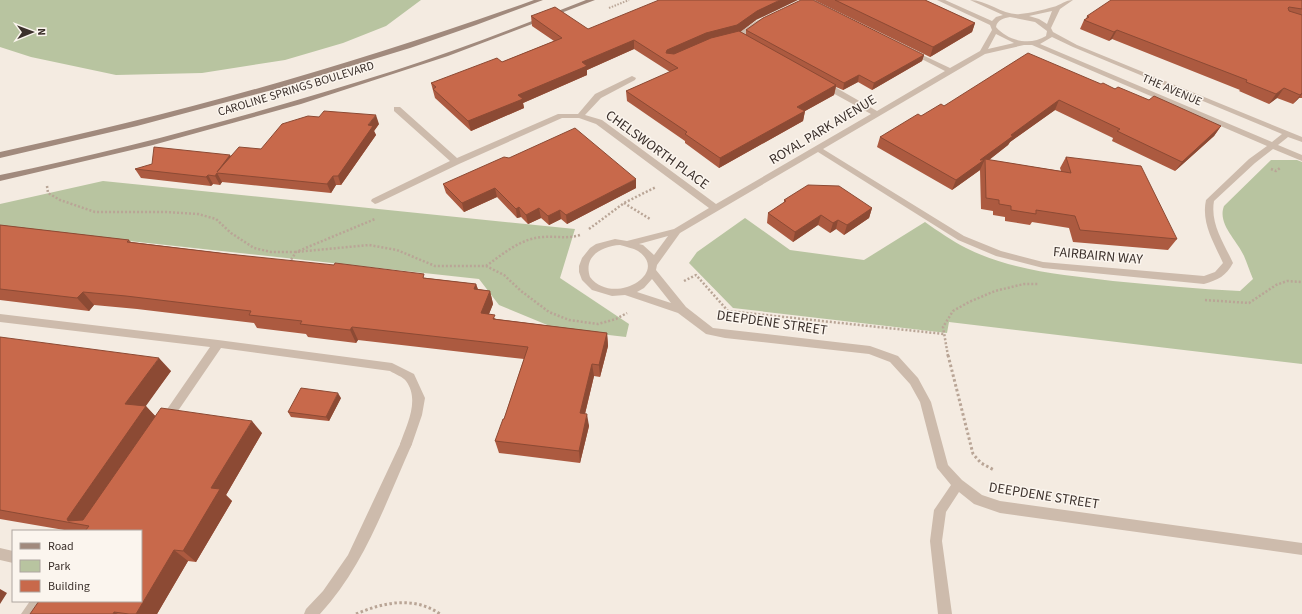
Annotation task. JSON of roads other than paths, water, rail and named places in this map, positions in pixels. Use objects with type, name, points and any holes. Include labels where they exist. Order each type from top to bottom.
[{"type":"main road","name":"CAROLINE SPRINGS BOULEVARD","points":[[0,155],[138,124],[282,86],[419,44],[540,0]]},
{"type":"main road","name":"CAROLINE SPRINGS BOULEVARD","points":[[0,178],[157,141],[323,94],[465,48],[592,0]]},
{"type":"street","points":[[940,0],[994,27],[1007,38],[1024,43],[1034,43],[1046,40],[1049,37],[1049,31],[1057,8]]},
{"type":"street","points":[[973,0],[1010,15],[1019,16],[1057,8],[1070,0]]},
{"type":"street","points":[[983,52],[998,18],[1010,15]]},
{"type":"street","points":[[721,42],[743,39],[749,28],[772,16]]},
{"type":"street","name":"THE AVENUE","points":[[1019,16],[1036,20],[1049,31],[1075,46],[1302,140]]},
{"type":"street","name":"ROYAL PARK AVENUE","points":[[630,243],[677,232],[983,52],[1024,43]]},
{"type":"street","name":"THE AVENUE","points":[[1034,43],[1302,158]]},
{"type":"street","points":[[903,47],[951,71]]},
{"type":"street","name":"CHELSWORTH PLACE","points":[[580,116],[598,96],[632,78]]},
{"type":"street","points":[[815,80],[877,114]]},
{"type":"street","points":[[397,109],[456,162]]},
{"type":"street","name":"CHELSWORTH PLACE","points":[[375,201],[456,162],[561,116],[580,116],[599,122],[716,209]]},
{"type":"street","name":"FAIRBAIRN WAY","points":[[818,149],[961,238],[999,254],[1043,265],[1204,280],[1217,277],[1224,272],[1228,263],[1208,219],[1210,200],[1271,146],[1287,134]]},
{"type":"street","name":"ROYAL PARK AVENUE","points":[[653,268],[677,232]]},
{"type":"street","points":[[620,242],[630,243],[647,252],[653,268],[649,279],[635,289],[626,292],[614,293],[604,291],[594,286],[587,280],[583,273],[583,265],[591,251],[600,246],[620,242]]},
{"type":"street","name":"DEEPDENE STREET","points":[[653,268],[667,291],[682,310],[710,331],[725,334],[870,350],[894,359],[914,381],[924,402],[943,468],[958,484],[978,500],[1000,507],[1302,549]]},
{"type":"street","name":"DEEPDENE STREET","points":[[626,292],[682,310]]},
{"type":"street","points":[[0,318],[218,344],[392,367],[410,377],[419,398],[416,415],[406,444],[353,560],[328,596],[311,614]]},
{"type":"street","points":[[160,428],[218,344]]},
{"type":"street","points":[[945,614],[936,541],[940,510],[958,484]]},
{"type":"street","points":[[0,554],[12,557]]},
{"type":"street","points":[[28,614],[37,602]]}]
